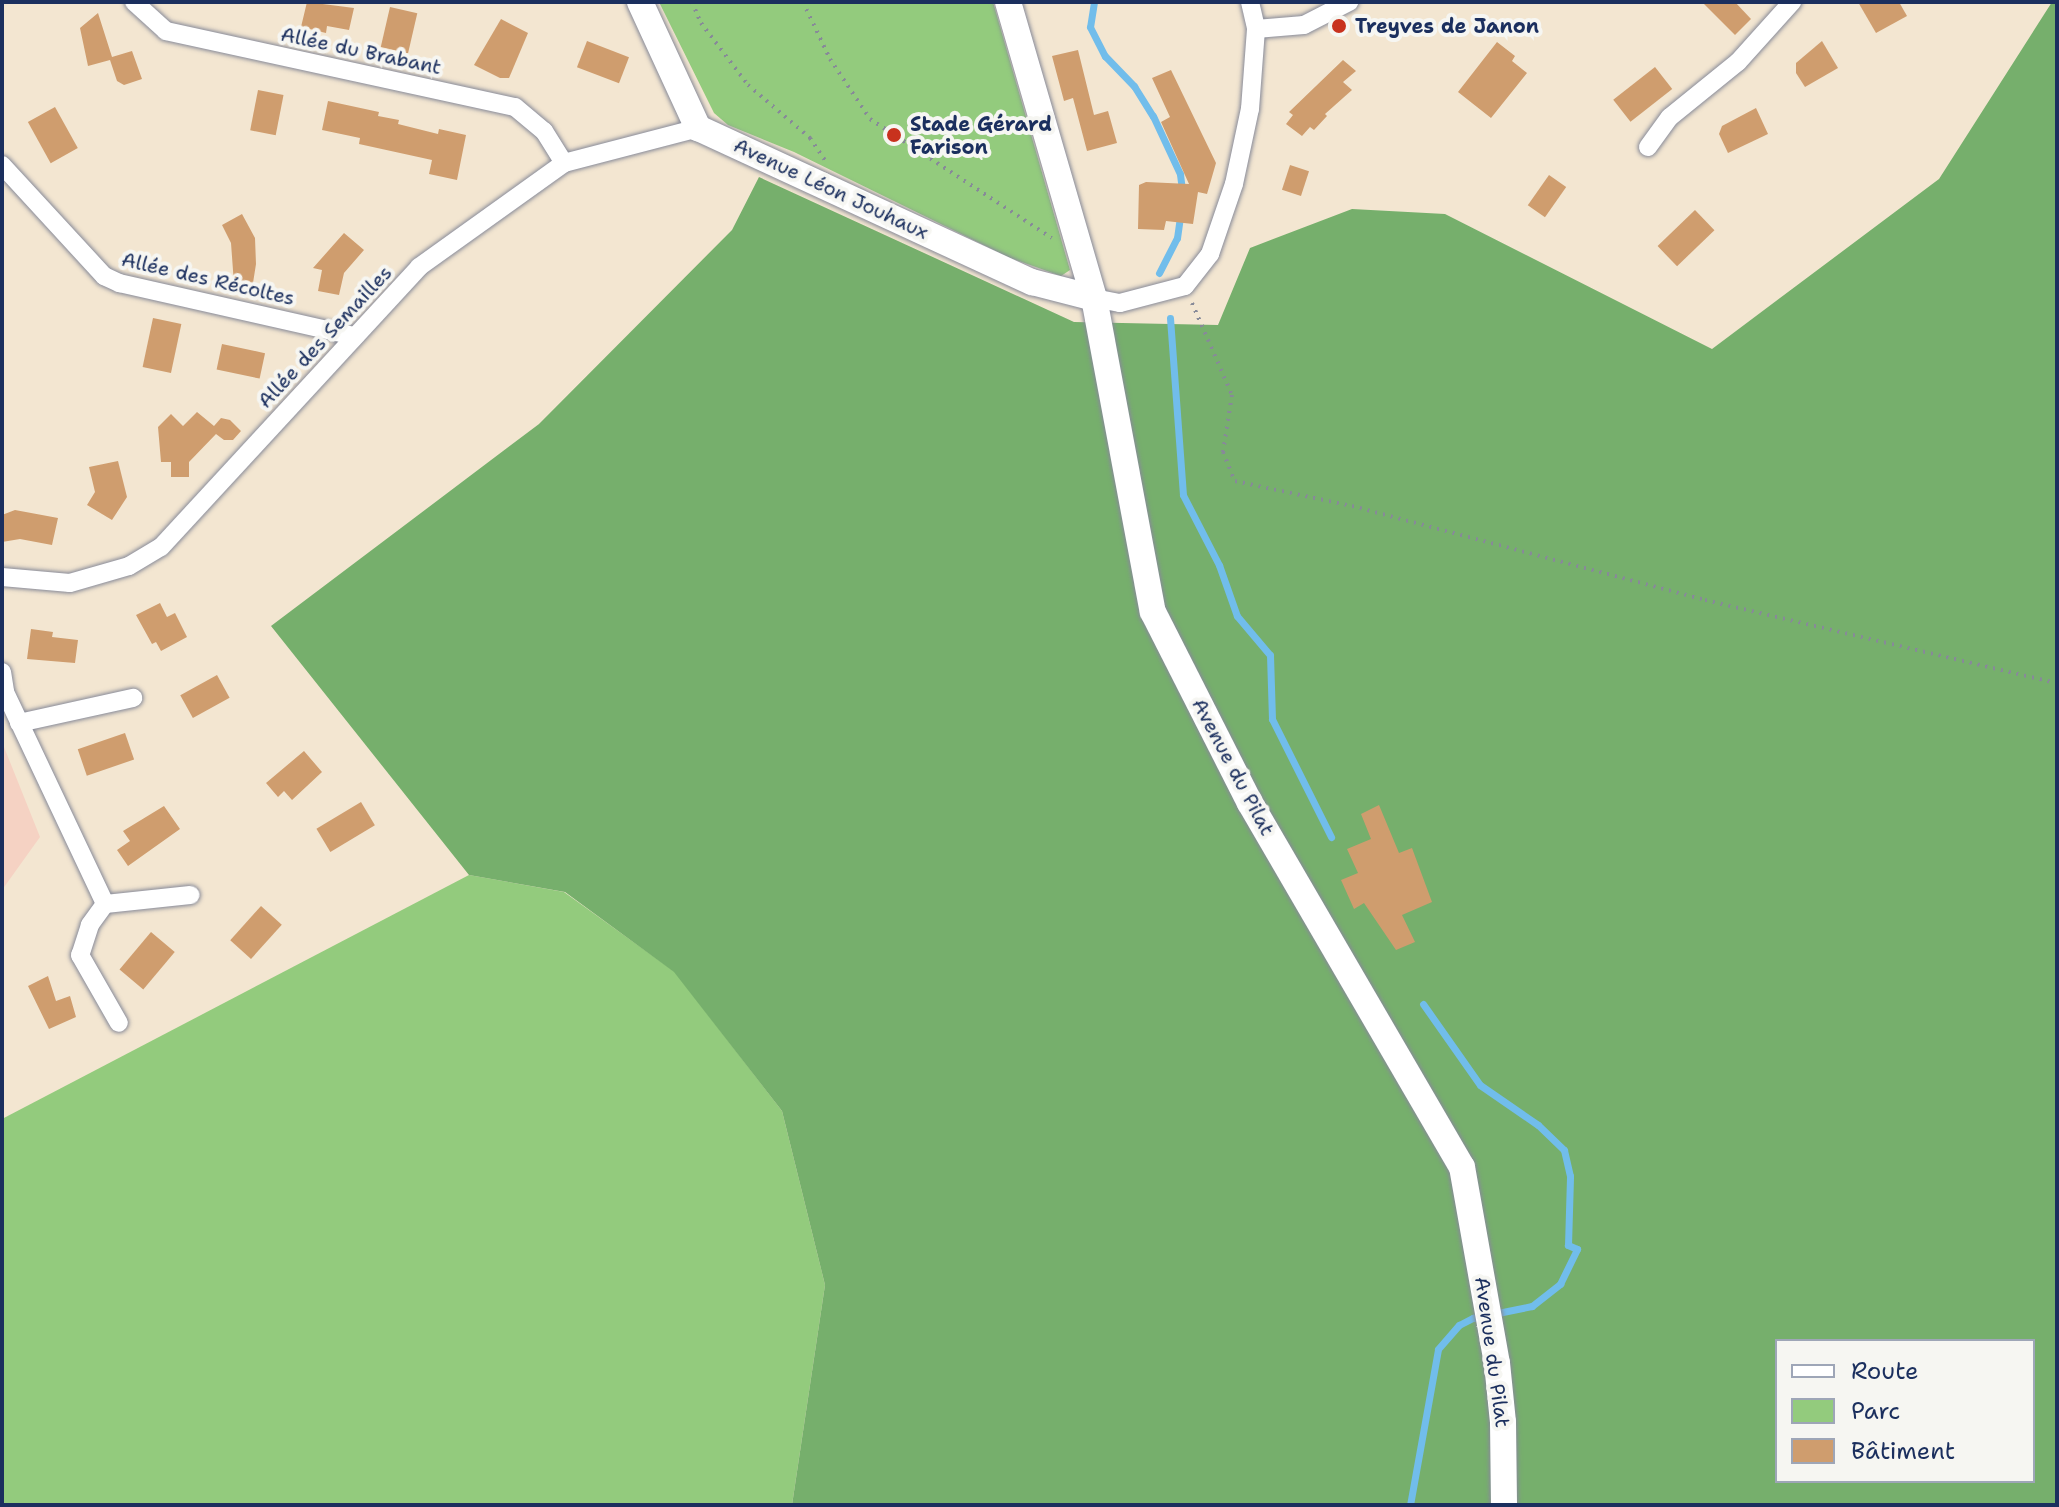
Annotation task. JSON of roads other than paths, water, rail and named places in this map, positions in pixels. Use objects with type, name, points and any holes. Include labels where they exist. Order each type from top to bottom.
[{"type":"main road","points":[[640,2],[698,128]]},
{"type":"main road","name":"Avenue du Pilat","points":[[1008,2],[1094,298],[1153,612],[1250,803],[1462,1167],[1497,1363],[1503,1422],[1504,1505]]},
{"type":"main road","name":"Avenue Léon Jouhaux","points":[[698,128],[1032,282],[1094,298]]},
{"type":"street","name":"Allée du Brabant","points":[[134,2],[166,31],[515,107],[544,131],[564,163]]},
{"type":"street","points":[[1094,298],[1120,303],[1185,286],[1210,254],[1234,184],[1250,109],[1256,29],[1250,2]]},
{"type":"street","points":[[1256,29],[1304,25],[1349,2]]},
{"type":"street","points":[[1648,147],[1670,117],[1738,62],[1792,2]]},
{"type":"street","name":"Allée des Semailles","points":[[2,577],[70,583],[129,566],[161,547],[419,267],[564,163],[670,138],[698,128]]},
{"type":"street","name":"Allée des Récoltes","points":[[2,165],[104,276],[119,283],[355,336]]},
{"type":"street","points":[[2,672],[5,692],[105,904]]},
{"type":"street","points":[[19,723],[133,698]]},
{"type":"street","points":[[119,1023],[80,955],[90,925],[105,904],[191,895]]},
{"type":"waterway","points":[[1094,2],[1090,27],[1105,56],[1134,86],[1153,116],[1180,174],[1182,191]]},
{"type":"waterway","points":[[1159,273],[1177,238],[1180,216]]},
{"type":"waterway","points":[[1170,318],[1183,495],[1219,565],[1237,616],[1270,655],[1272,719],[1331,837]]},
{"type":"waterway","points":[[1410,1505],[1438,1349],[1459,1325],[1473,1318],[1532,1306],[1560,1284],[1577,1249],[1568,1245],[1570,1176],[1564,1150],[1538,1125],[1480,1085],[1423,1004]]},
{"type":"place","name":"Treyves de Janon","points":[[1339,26]]},
{"type":"place","name":"Stade Gérard Farison","points":[[894,135]]}]
